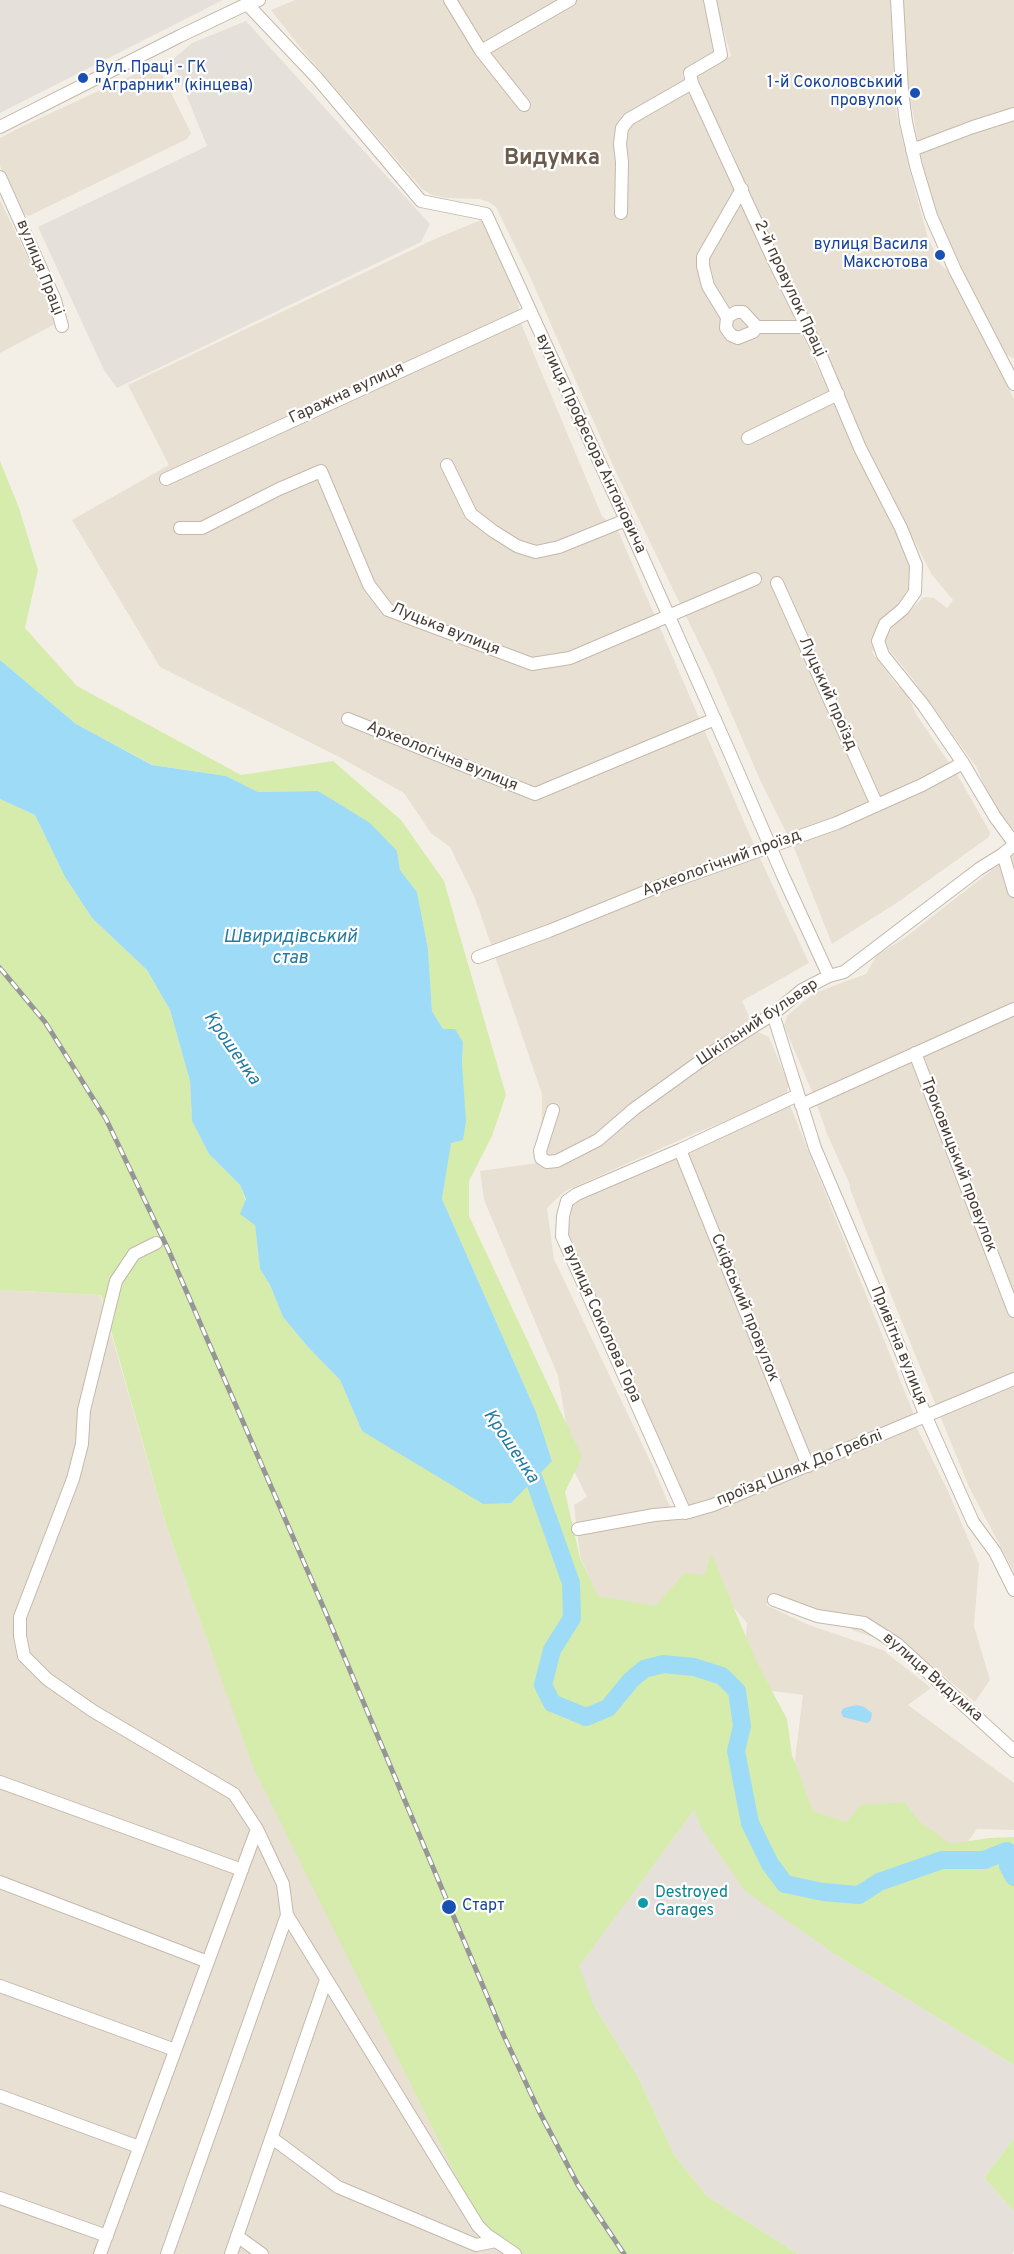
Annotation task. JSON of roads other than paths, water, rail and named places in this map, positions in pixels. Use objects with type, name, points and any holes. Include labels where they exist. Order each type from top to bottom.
[{"type":"street","points":[[450,0],[482,51],[524,105]]},
{"type":"street","points":[[482,51],[570,0]]},
{"type":"street","points":[[621,213],[620,144],[622,128],[628,119],[692,82],[690,73],[721,56],[710,0]]},
{"type":"street","points":[[897,0],[902,91],[912,150],[931,216],[951,261],[1012,378]]},
{"type":"street","points":[[0,127],[253,2]]},
{"type":"street","name":"вулиця Професора Антоновича","points":[[253,2],[422,201],[486,214],[626,520],[829,976]]},
{"type":"street","name":"2-й провулок Праці","points":[[692,82],[838,394],[860,448],[901,528],[916,565],[915,592],[903,609],[885,624],[878,641],[883,655],[924,706],[963,763]]},
{"type":"street","points":[[912,150],[1014,114]]},
{"type":"street","name":"вулиця Праці","points":[[0,177],[55,300],[62,326]]},
{"type":"street","points":[[742,189],[703,257],[708,286],[727,317],[726,328],[731,335],[738,338],[753,332],[758,327],[807,327]]},
{"type":"street","name":"Гаражна вулиця","points":[[166,479],[530,312]]},
{"type":"street","points":[[727,317],[736,312],[743,312],[758,327]]},
{"type":"street","points":[[748,438],[838,394]]},
{"type":"street","points":[[447,465],[471,514],[517,546],[536,552],[560,547],[626,520]]},
{"type":"street","name":"Луцька вулиця","points":[[180,528],[202,528],[279,489],[321,471],[369,585],[388,610],[532,664],[570,658],[755,579]]},
{"type":"street","name":"Луцький проїзд","points":[[777,583],[877,805]]},
{"type":"street","name":"Археологічна вулиця","points":[[348,719],[535,794],[715,719]]},
{"type":"street","points":[[963,763],[995,818],[1014,844]]},
{"type":"street","name":"Археологічний проїзд","points":[[478,957],[662,885],[837,823],[922,785],[963,763]]},
{"type":"street","name":"Шкільний бульвар","points":[[553,1110],[540,1151],[541,1158],[547,1162],[557,1161],[598,1140],[634,1109],[713,1052],[773,1014],[802,990],[829,976],[844,972],[979,869],[1004,855],[1014,844]]},
{"type":"street","points":[[1004,855],[1014,891]]},
{"type":"street","name":"вулиця Соколова Гора","points":[[685,1513],[562,1236],[567,1201],[577,1194],[915,1053],[1014,1009]]},
{"type":"street","points":[[773,1014],[799,1100]]},
{"type":"street","name":"Троковицький провулок","points":[[915,1053],[1014,1311]]},
{"type":"street","name":"Привітна вулиця","points":[[799,1100],[815,1148],[898,1344],[926,1417],[973,1522],[995,1551],[1014,1590]]},
{"type":"street","name":"Скіфський провулок","points":[[680,1150],[808,1466]]},
{"type":"street","points":[[156,1243],[134,1254],[116,1281],[84,1410],[82,1444],[73,1479],[20,1617],[20,1636],[24,1656],[47,1679],[93,1711],[234,1794],[257,1829],[283,1884],[287,1915],[326,1980],[478,2226],[515,2254]]},
{"type":"street","name":"проїзд Шлях До Греблі","points":[[578,1529],[654,1515],[685,1513],[713,1505],[1014,1379]]},
{"type":"street","name":"вулиця Видумка","points":[[774,1600],[817,1616],[864,1623],[897,1644],[1014,1751]]},
{"type":"street","points":[[0,1782],[242,1870]]},
{"type":"street","points":[[100,2254],[257,1829]]},
{"type":"street","points":[[0,1882],[208,1962]]},
{"type":"street","points":[[167,2254],[287,1915]]},
{"type":"street","points":[[231,2254],[326,1980]]},
{"type":"street","points":[[0,1986],[175,2050]]},
{"type":"street","points":[[0,2096],[140,2146]]},
{"type":"street","points":[[272,2138],[338,2187],[476,2245],[496,2241]]},
{"type":"street","points":[[0,2198],[107,2236]]},
{"type":"street","points":[[237,2236],[262,2254]]},
{"type":"water","name":"Швиридівський став","points":[[0,660],[76,724],[152,765],[226,776],[258,792],[318,791],[370,823],[397,851],[400,870],[417,892],[428,949],[432,1011],[443,1029],[455,1029],[463,1042],[462,1064],[466,1121],[463,1140],[451,1143],[442,1199],[536,1412],[552,1461],[511,1503],[483,1504],[362,1431],[340,1380],[283,1317],[270,1285],[260,1269],[255,1225],[240,1214],[246,1199],[240,1185],[209,1154],[192,1121],[190,1081],[170,1010],[147,970],[92,918],[65,877],[35,815],[0,799]]},
{"type":"water","points":[[857,1705],[872,1713],[871,1720],[867,1723],[843,1717],[841,1712],[844,1708]]},
{"type":"waterway","name":"Крошенка","points":[[521,1459],[534,1479],[571,1583],[572,1618],[552,1650],[543,1685],[552,1703],[586,1717],[608,1708],[631,1680],[644,1669],[663,1664],[694,1667],[722,1676],[737,1691],[742,1726],[736,1751],[750,1823],[770,1864],[785,1884],[823,1892],[859,1895],[879,1882],[942,1860],[984,1860],[1007,1851],[1008,1866],[1014,1877]]},
{"type":"railway","points":[[0,968],[45,1022],[106,1119],[168,1249],[325,1611],[504,2036],[539,2111],[578,2185],[624,2254]]},
{"type":"place","name":"Вул. Праці - ГК \"Аграрник\" (кінцева)","points":[[83,78]]},
{"type":"place","name":"1-й Соколовський провулок","points":[[915,93]]},
{"type":"place","name":"вулиця Василя Максютова","points":[[940,255]]},
{"type":"place","name":"Destroyed Garages","points":[[643,1903]]},
{"type":"place","name":"Старт","points":[[449,1907]]},
{"type":"district","name":"Видумка","points":[[552,160]]}]
